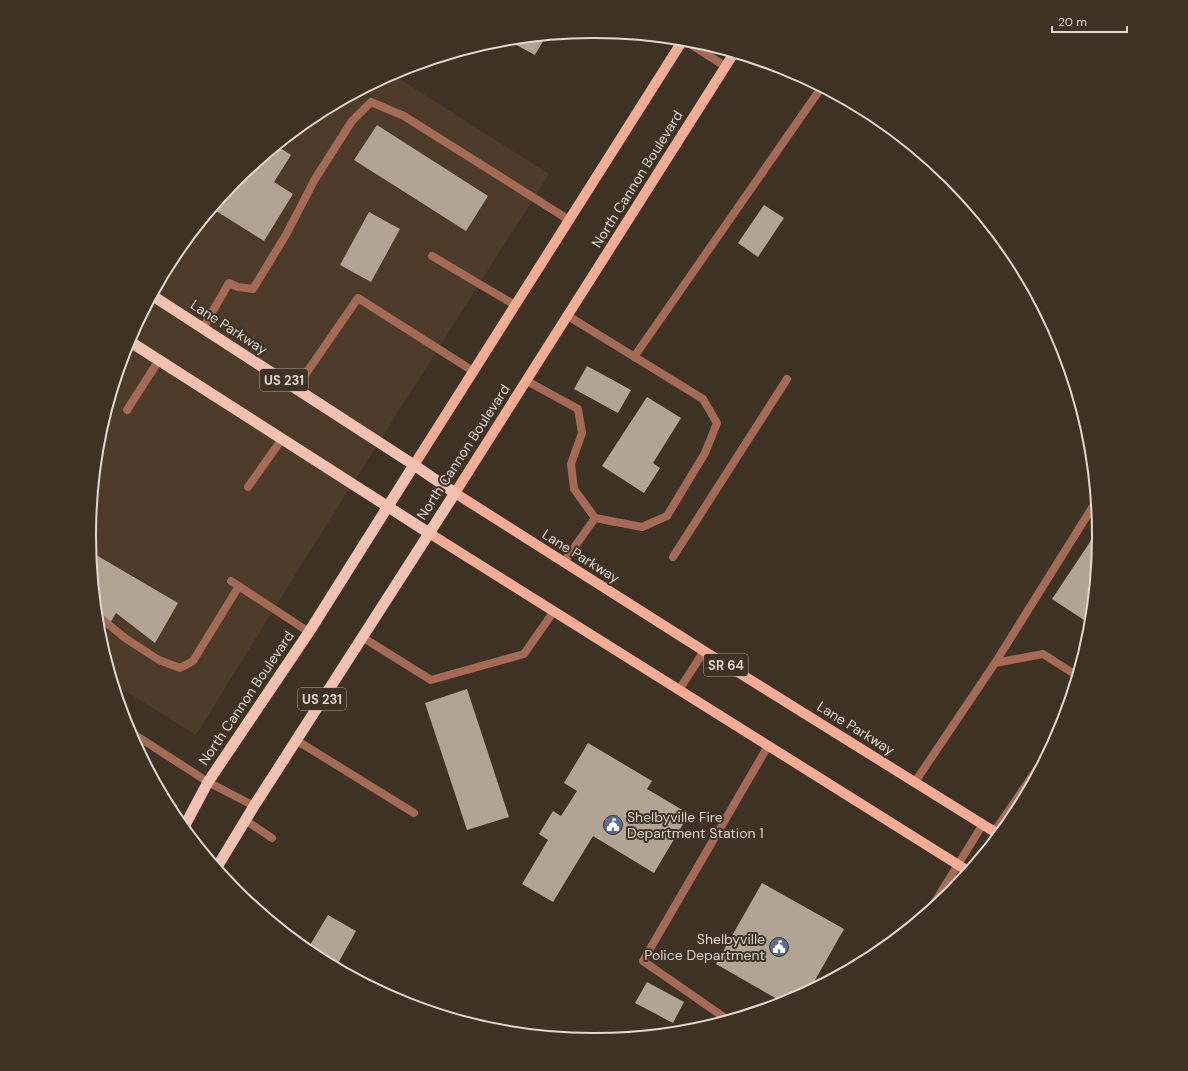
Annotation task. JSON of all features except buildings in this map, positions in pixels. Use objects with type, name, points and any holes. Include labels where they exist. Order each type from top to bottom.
[{"type":"highway","name":"Lane Parkway","points":[[157,298],[455,493]]},
{"type":"highway","points":[[134,344],[429,532]]},
{"type":"highway","name":"North Cannon Boulevard","points":[[187,821],[208,782],[309,632],[414,465]]},
{"type":"highway","name":"North Cannon Boulevard","points":[[219,863],[245,820],[455,493]]},
{"type":"main road","name":"North Cannon Boulevard","points":[[414,465],[680,46]]},
{"type":"main road","name":"North Cannon Boulevard","points":[[455,493],[731,57]]},
{"type":"main road","name":"Lane Parkway","points":[[455,493],[704,651],[994,831]]},
{"type":"main road","points":[[429,532],[964,869]]},
{"type":"street","points":[[700,50],[725,66]]},
{"type":"street","points":[[634,357],[819,92]]},
{"type":"street","points":[[203,328],[229,283],[238,287],[253,289],[287,233],[315,179],[352,121],[371,102],[404,116],[569,220]]},
{"type":"street","points":[[432,256],[515,305]]},
{"type":"street","points":[[296,388],[358,298],[473,371]]},
{"type":"street","points":[[527,381],[578,409],[582,433],[571,464],[574,489],[595,518],[642,527],[667,516],[705,453],[717,423],[702,400],[568,316]]},
{"type":"street","points":[[127,410],[158,360]]},
{"type":"street","points":[[673,557],[787,379]]},
{"type":"street","points":[[248,487],[282,439]]},
{"type":"street","points":[[915,782],[995,663],[1090,510]]},
{"type":"street","points":[[564,562],[595,518]]},
{"type":"street","points":[[230,581],[309,632]]},
{"type":"street","points":[[104,621],[125,638],[159,660],[180,668],[193,661],[239,586]]},
{"type":"street","points":[[362,637],[431,680],[524,654],[554,611]]},
{"type":"street","points":[[679,690],[704,651]]},
{"type":"street","points":[[995,663],[1043,654],[1072,673]]},
{"type":"street","points":[[139,738],[208,782],[254,806]]},
{"type":"street","points":[[296,740],[414,813]]},
{"type":"street","points":[[722,1016],[643,961],[768,746]]},
{"type":"street","points":[[245,820],[272,838]]},
{"type":"street","points":[[941,892],[983,824]]},
{"type":"shaded area","points":[[399,78],[549,174],[308,554],[196,735],[121,688],[113,664],[101,600],[96,536],[101,471],[113,407],[134,345],[148,315],[180,259],[220,207],[266,161],[291,141],[345,105],[374,89]]},
{"type":"place","name":"Shelbyville Fire Department Station 1","points":[[613,825]]},
{"type":"place","name":"Shelbyville Police Department","points":[[779,947]]}]
